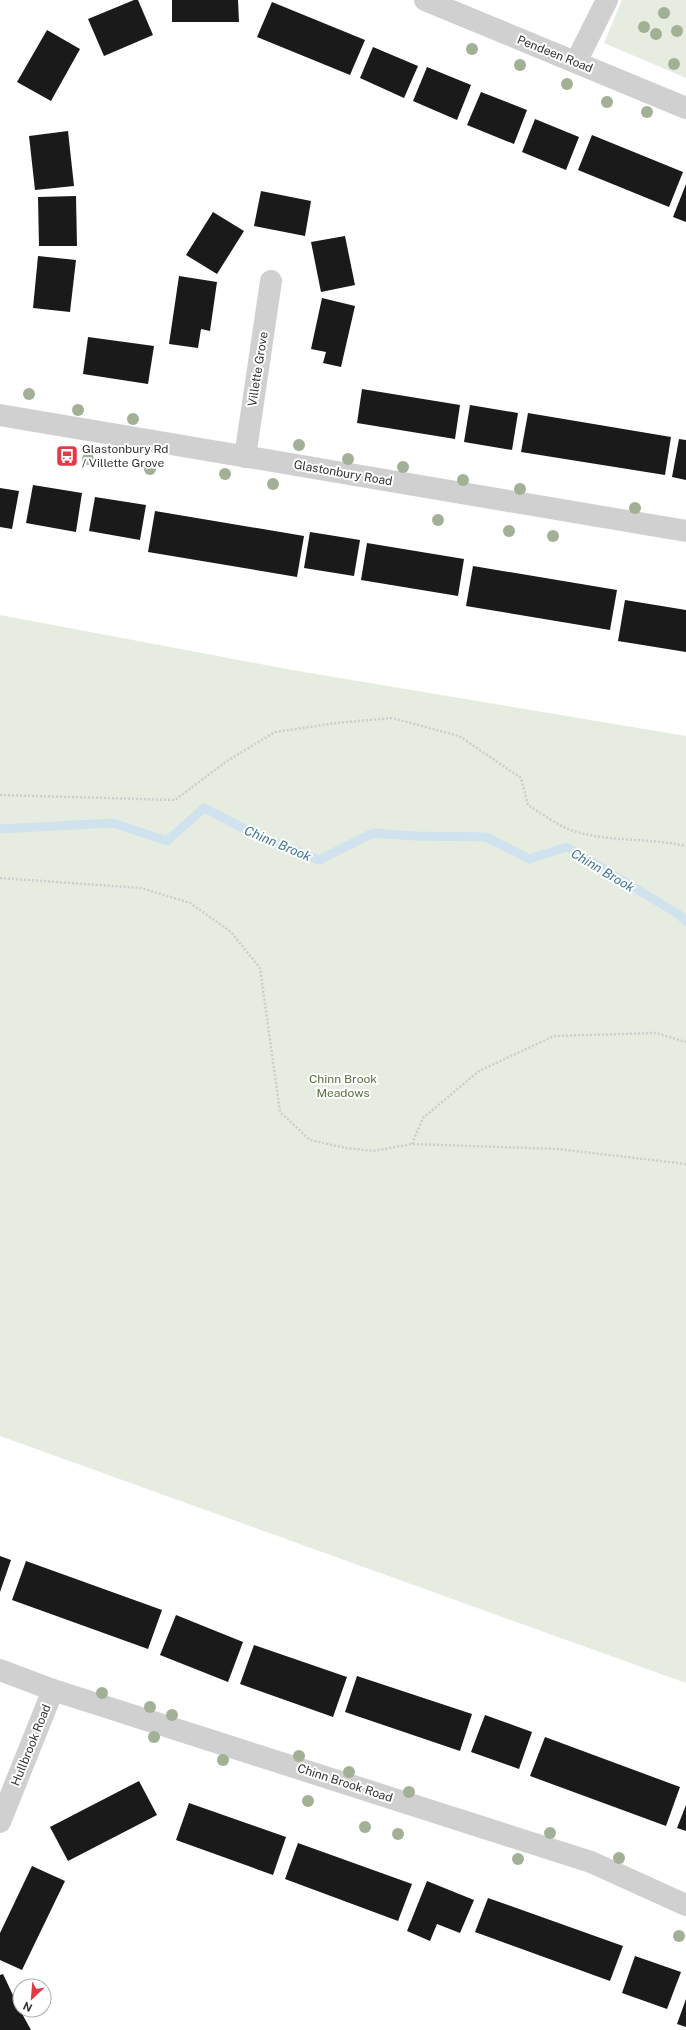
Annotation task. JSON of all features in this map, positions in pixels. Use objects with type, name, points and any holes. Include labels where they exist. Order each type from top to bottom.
[{"type":"street","name":"Pendeen Road","points":[[424,0],[686,108]]},
{"type":"street","points":[[576,62],[607,0]]},
{"type":"street","name":"Villette Grove","points":[[245,457],[271,281]]},
{"type":"street","name":"Glastonbury Road","points":[[0,415],[686,531]]},
{"type":"street","name":"Chinn Brook Road","points":[[0,1670],[54,1690],[591,1862],[686,1905]]},
{"type":"street","name":"Hullbrook Road","points":[[0,1822],[54,1690]]},
{"type":"path","points":[[0,795],[175,800],[227,761],[275,732],[336,722],[392,718],[459,736],[521,778],[528,805],[568,828],[604,838],[670,842],[686,846]]},
{"type":"path","points":[[0,878],[141,888],[190,903],[231,932],[260,968],[280,1112],[310,1140],[346,1148],[373,1151],[412,1144],[558,1148],[686,1164]]},
{"type":"path","points":[[412,1144],[423,1118],[479,1071],[554,1036],[656,1033],[686,1042]]},
{"type":"green space","points":[[622,0],[686,0],[686,78],[604,43]]},
{"type":"green space","name":"Chinn Brook Meadows","points":[[0,615],[292,670],[686,736],[686,1683],[0,1436]]},
{"type":"building","points":[[134,0],[138,0],[153,35],[104,56],[88,19]]},
{"type":"building","points":[[172,0],[238,0],[239,22],[172,22]]},
{"type":"building","points":[[272,2],[365,40],[350,75],[257,37]]},
{"type":"building","points":[[47,30],[80,49],[51,101],[17,82]]},
{"type":"building","points":[[373,47],[418,66],[404,98],[360,78]]},
{"type":"building","points":[[427,67],[471,85],[457,120],[413,101]]},
{"type":"building","points":[[481,92],[527,110],[514,144],[467,125]]},
{"type":"building","points":[[535,119],[579,137],[566,170],[522,152]]},
{"type":"building","points":[[68,131],[74,186],[35,190],[29,136]]},
{"type":"building","points":[[592,135],[683,172],[669,207],[578,170]]},
{"type":"building","points":[[686,184],[686,222],[673,217]]},
{"type":"building","points":[[261,191],[311,201],[305,236],[254,226]]},
{"type":"building","points":[[76,196],[77,246],[39,246],[38,197]]},
{"type":"building","points":[[213,212],[244,231],[217,274],[186,255]]},
{"type":"building","points":[[345,236],[355,285],[321,292],[311,242]]},
{"type":"building","points":[[38,256],[76,260],[70,312],[33,308]]},
{"type":"building","points":[[179,276],[217,282],[210,331],[201,329],[198,348],[169,344]]},
{"type":"building","points":[[322,298],[355,306],[341,367],[323,363],[326,352],[311,349]]},
{"type":"building","points":[[88,337],[154,346],[148,384],[83,374]]},
{"type":"building","points":[[362,389],[460,405],[455,439],[357,423]]},
{"type":"building","points":[[470,405],[518,413],[512,450],[464,442]]},
{"type":"building","points":[[528,413],[671,437],[665,475],[521,452]]},
{"type":"building","points":[[679,439],[686,440],[686,480],[672,477]]},
{"type":"building","points":[[33,485],[82,493],[76,532],[26,523]]},
{"type":"building","points":[[0,488],[19,491],[12,529],[0,527]]},
{"type":"building","points":[[95,497],[146,505],[140,540],[89,531]]},
{"type":"building","points":[[155,511],[304,536],[297,577],[148,552]]},
{"type":"building","points":[[310,532],[360,540],[354,576],[304,568]]},
{"type":"building","points":[[367,543],[464,559],[458,596],[361,580]]},
{"type":"building","points":[[473,566],[617,590],[610,630],[466,606]]},
{"type":"building","points":[[625,600],[686,610],[686,652],[618,641]]},
{"type":"building","points":[[0,1556],[11,1560],[0,1592]]},
{"type":"building","points":[[26,1561],[162,1610],[148,1649],[12,1600]]},
{"type":"building","points":[[176,1615],[243,1642],[228,1682],[160,1655]]},
{"type":"building","points":[[254,1645],[347,1677],[333,1717],[240,1684]]},
{"type":"building","points":[[357,1676],[472,1714],[460,1751],[345,1712]]},
{"type":"building","points":[[485,1715],[532,1732],[519,1769],[471,1752]]},
{"type":"building","points":[[545,1737],[680,1787],[666,1826],[530,1776]]},
{"type":"building","points":[[139,1781],[157,1815],[68,1861],[50,1827]]},
{"type":"building","points":[[189,1803],[286,1837],[273,1875],[176,1840]]},
{"type":"building","points":[[686,1805],[686,1831],[677,1828]]},
{"type":"building","points":[[298,1843],[412,1884],[398,1921],[285,1879]]},
{"type":"building","points":[[32,1866],[65,1881],[22,1970],[0,1960],[0,1933]]},
{"type":"building","points":[[427,1881],[474,1900],[460,1933],[437,1924],[430,1941],[407,1931]]},
{"type":"building","points":[[488,1898],[623,1946],[610,1981],[475,1932]]},
{"type":"building","points":[[635,1956],[681,1972],[667,2009],[622,1993]]},
{"type":"building","points":[[3,1974],[12,1993],[12,2018],[24,2018],[31,2030],[0,2030],[0,1975]]},
{"type":"building","points":[[686,1999],[686,2027],[677,2024]]},
{"type":"waterway","name":"Chinn Brook","points":[[0,829],[113,823],[167,841],[204,808],[260,837],[319,860],[373,833],[415,836],[486,837],[529,859],[567,847],[678,914],[686,921]]},
{"type":"place","name":"Glastonbury Rd / Villette Grove","points":[[67,456]]}]
